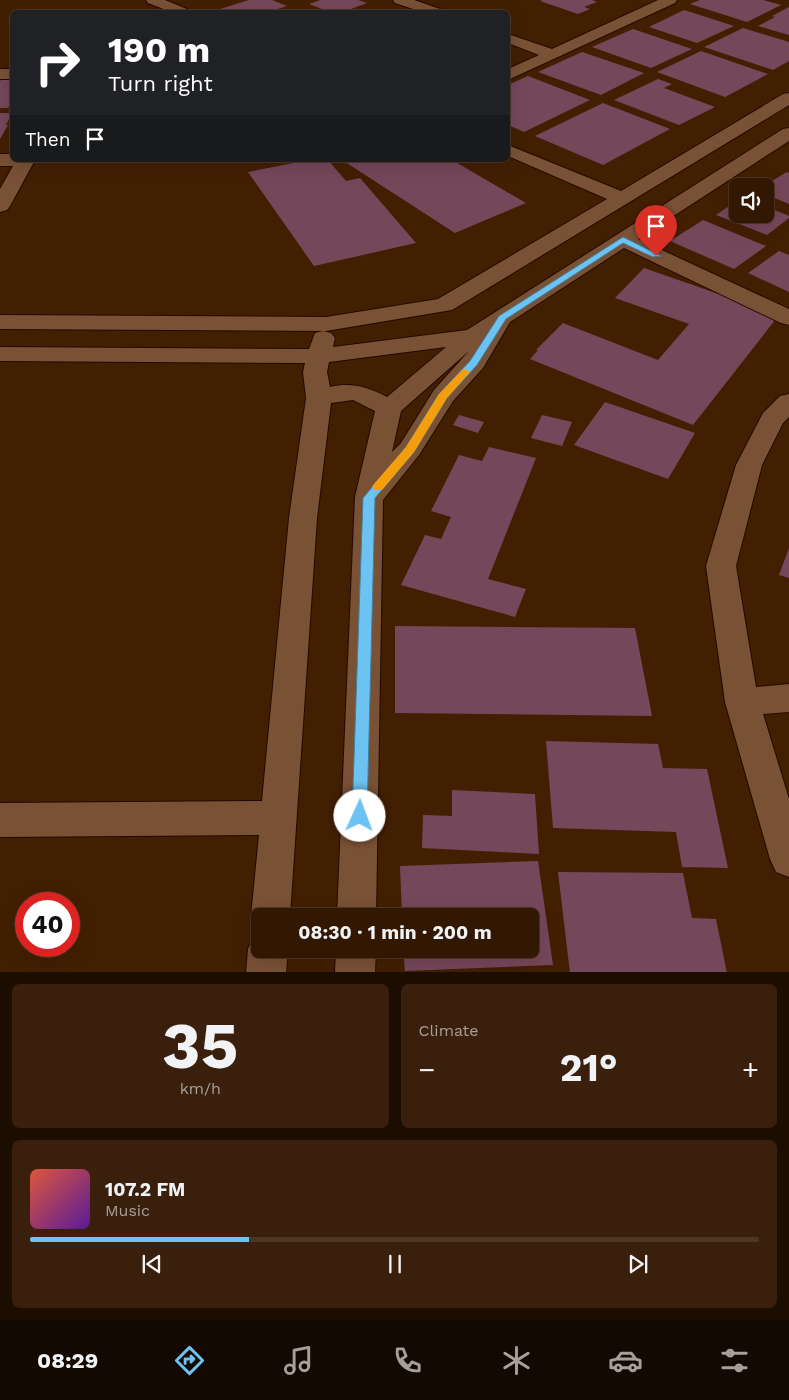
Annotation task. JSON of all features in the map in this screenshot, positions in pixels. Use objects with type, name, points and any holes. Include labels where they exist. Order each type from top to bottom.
[{"type":"street","points":[[153,0],[177,10]]},
{"type":"street","points":[[510,74],[670,0]]},
{"type":"street","points":[[407,1],[430,10]]},
{"type":"street","points":[[510,39],[552,54]]},
{"type":"street","points":[[0,322],[326,324],[444,305],[789,98]]},
{"type":"street","points":[[357,908],[369,498],[389,408],[473,336],[789,133]]},
{"type":"street","points":[[510,151],[620,198]]},
{"type":"street","points":[[0,206],[25,162]]},
{"type":"street","points":[[623,240],[789,318]]},
{"type":"street","points":[[369,498],[410,449],[442,396],[474,363],[502,318]]},
{"type":"street","points":[[272,908],[303,518],[319,398],[315,372],[326,324]]},
{"type":"street","points":[[0,354],[319,356],[473,336]]},
{"type":"street","points":[[319,398],[338,391],[356,392],[389,408]]},
{"type":"street","points":[[789,402],[772,419],[749,465],[721,566],[742,702],[789,859]]},
{"type":"street","points":[[742,702],[789,698]]},
{"type":"street","points":[[0,820],[279,818]]},
{"type":"street","points":[[266,972],[267,958]]},
{"type":"street","points":[[355,972],[356,958]]},
{"type":"building","points":[[249,0],[272,0],[287,6],[274,10],[220,9]]},
{"type":"building","points":[[320,0],[358,0],[367,3],[348,10],[324,10],[309,4]]},
{"type":"building","points":[[592,0],[597,2],[584,7],[590,9],[578,14],[540,1]]},
{"type":"building","points":[[700,0],[763,0],[781,5],[747,22],[690,4]]},
{"type":"building","points":[[789,7],[789,35],[758,26],[775,17],[772,16]]},
{"type":"building","points":[[684,10],[734,26],[697,43],[649,27]]},
{"type":"building","points":[[743,28],[789,42],[789,61],[773,70],[704,47]]},
{"type":"building","points":[[633,29],[692,49],[651,68],[592,47]]},
{"type":"building","points":[[701,51],[768,74],[725,97],[657,72]]},
{"type":"building","points":[[582,52],[644,73],[601,95],[538,72]]},
{"type":"building","points":[[528,76],[590,100],[524,132],[510,126],[510,84]]},
{"type":"building","points":[[3,78],[10,78],[10,104],[8,108],[0,108],[0,81]]},
{"type":"building","points":[[658,79],[672,84],[664,88],[715,107],[679,125],[614,100]]},
{"type":"building","points":[[603,103],[670,129],[603,165],[535,136]]},
{"type":"building","points":[[0,113],[10,113],[6,125],[8,125],[0,139]]},
{"type":"building","points":[[299,162],[330,162],[346,181],[360,178],[416,243],[314,266],[248,172]]},
{"type":"building","points":[[345,162],[455,162],[526,203],[455,233]]},
{"type":"building","points":[[787,172],[789,173],[789,204],[774,198],[774,180]]},
{"type":"building","points":[[729,206],[729,220],[716,215]]},
{"type":"building","points":[[774,210],[789,216],[789,218],[767,235],[736,223],[774,223]]},
{"type":"building","points":[[703,220],[766,246],[734,269],[670,241]]},
{"type":"building","points":[[779,251],[789,255],[789,292],[748,273]]},
{"type":"building","points":[[644,268],[779,315],[693,425],[530,359],[538,350],[536,350],[563,323],[658,360],[689,324],[615,298]]},
{"type":"building","points":[[605,402],[695,433],[668,479],[574,445]]},
{"type":"building","points":[[459,415],[484,422],[478,433],[453,425]]},
{"type":"building","points":[[542,415],[572,422],[562,446],[531,438]]},
{"type":"building","points":[[489,447],[536,458],[488,579],[526,589],[515,617],[401,585],[425,535],[441,539],[451,517],[431,511],[459,455],[482,461]]},
{"type":"building","points":[[789,548],[789,578],[779,575]]},
{"type":"building","points":[[395,626],[635,628],[652,716],[395,713]]},
{"type":"building","points":[[546,741],[658,744],[663,768],[707,769],[728,868],[682,867],[676,832],[553,828]]},
{"type":"building","points":[[452,790],[535,794],[539,854],[422,848],[423,815],[452,816]]},
{"type":"building","points":[[538,861],[553,965],[405,971],[404,958],[539,958],[539,908],[402,908],[400,866]]},
{"type":"building","points":[[558,872],[683,873],[692,918],[716,919],[727,972],[570,972]]},
{"type":"slow traffic","points":[[378,487],[410,449],[442,396],[465,372]]},
{"type":"route","points":[[360,816],[369,498],[410,449],[442,396],[474,363],[502,318],[623,240],[656,256]]}]
